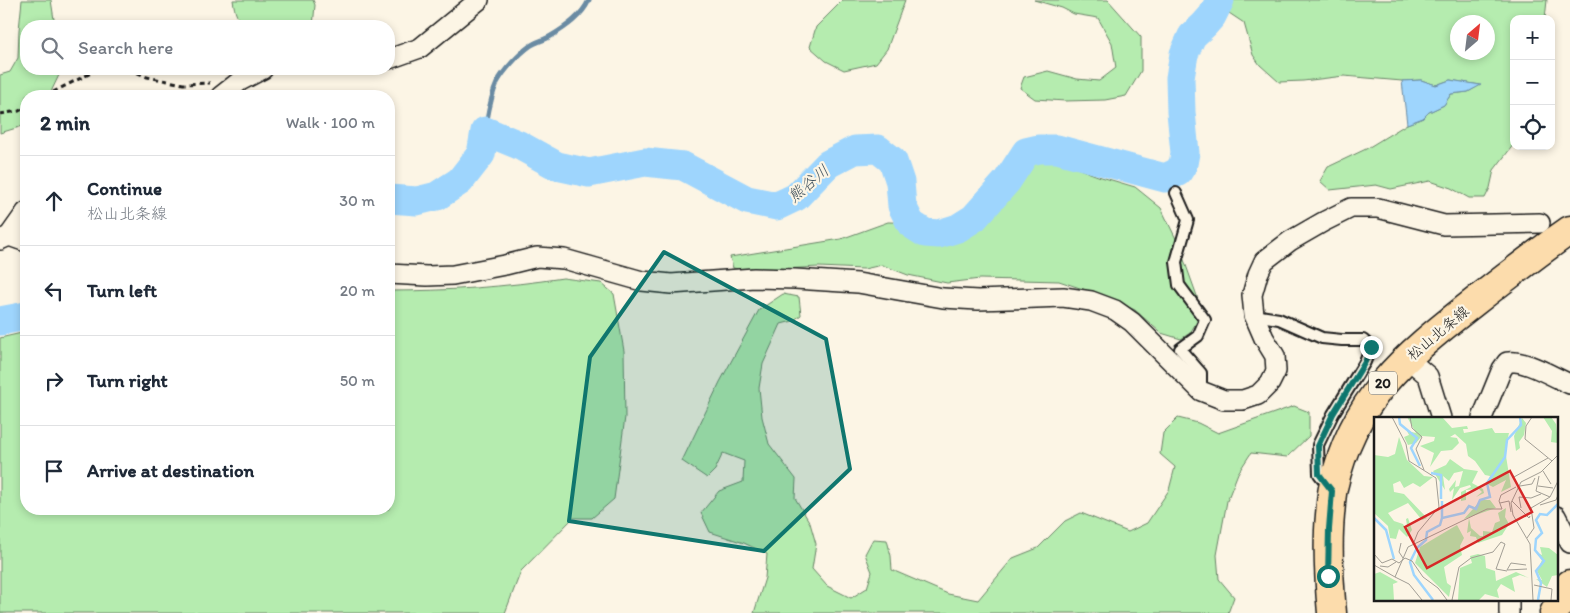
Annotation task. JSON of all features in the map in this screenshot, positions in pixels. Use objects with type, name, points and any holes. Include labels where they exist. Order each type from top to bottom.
[{"type":"main road","name":"松山北条線","points":[[1332,613],[1328,576],[1332,491],[1340,461],[1364,408],[1382,384],[1406,358],[1519,267],[1570,230]]},
{"type":"street","points":[[395,57],[420,48],[479,0]]},
{"type":"street","points":[[229,90],[252,75]]},
{"type":"street","points":[[395,274],[453,275],[536,257],[564,259],[642,281],[671,284],[754,278],[795,279],[858,283],[943,298],[978,300],[1063,297],[1091,301],[1115,310],[1132,322],[1201,390],[1224,400],[1243,400],[1258,395],[1270,383],[1276,370],[1275,356],[1264,338],[1254,315],[1252,294],[1264,261],[1290,241],[1351,208],[1378,208],[1444,225],[1540,223]]},
{"type":"street","points":[[12,239],[20,224]]},
{"type":"street","points":[[1406,358],[1428,376],[1441,417]]},
{"type":"street","points":[[1482,417],[1502,369],[1507,362],[1514,361],[1524,364],[1570,384]]},
{"type":"street","points":[[1558,520],[1570,543]]},
{"type":"street","points":[[1509,600],[1509,613]]},
{"type":"lane","points":[[1176,193],[1188,220],[1176,262],[1179,284],[1205,320],[1198,336],[1180,349],[1201,373],[1201,390]]},
{"type":"lane","points":[[1254,315],[1279,319],[1322,338],[1363,340],[1371,347],[1365,362],[1333,414],[1318,446],[1319,474],[1332,491]]},
{"type":"path","points":[[57,90],[87,75]]},
{"type":"path","points":[[142,75],[183,84],[240,81]]},
{"type":"path","points":[[0,114],[20,110]]},
{"type":"highlighted area","points":[[664,252],[826,339],[850,469],[764,551],[569,521],[590,357]]},
{"type":"green space","points":[[22,0],[51,0],[54,20],[20,20]]},
{"type":"green space","points":[[233,0],[313,0],[315,5],[314,20],[240,20],[235,12]]},
{"type":"green space","points":[[843,0],[905,0],[887,49],[876,63],[844,70],[826,61],[810,47],[816,27]]},
{"type":"green space","points":[[1034,0],[1108,0],[1141,37],[1141,71],[1126,96],[1105,100],[1065,101],[1035,99],[1020,88],[1024,77],[1048,71],[1077,79],[1099,81],[1116,68],[1112,43],[1098,18],[1074,14],[1062,8]]},
{"type":"green space","points":[[1220,0],[1547,0],[1545,15],[1510,15],[1510,149],[1494,170],[1490,188],[1485,198],[1469,198],[1451,188],[1430,181],[1391,189],[1376,185],[1330,190],[1320,181],[1328,167],[1366,149],[1407,124],[1423,118],[1429,112],[1444,105],[1451,94],[1468,92],[1480,85],[1450,80],[1436,85],[1421,80],[1402,81],[1344,76],[1279,82],[1260,65],[1253,55],[1244,23],[1229,13]]},
{"type":"green space","points":[[20,20],[20,75],[59,75],[52,90],[20,90],[20,127],[0,133],[0,75],[10,72],[18,58]]},
{"type":"green space","points":[[1052,159],[1135,187],[1161,208],[1178,243],[1197,296],[1199,318],[1190,333],[1181,339],[1161,333],[1135,310],[1101,295],[1059,281],[980,279],[947,283],[908,275],[882,265],[864,269],[819,267],[750,271],[733,268],[730,257],[841,239],[888,222],[928,223],[955,219],[991,196],[1027,163]]},
{"type":"green space","points":[[563,278],[601,283],[614,294],[624,351],[625,417],[614,499],[592,518],[573,518],[521,571],[505,613],[0,613],[0,338],[20,333],[20,515],[395,515],[395,291],[476,288]]},
{"type":"green space","points":[[783,294],[799,297],[801,315],[793,321],[781,324],[763,364],[759,388],[762,417],[769,444],[796,479],[795,498],[810,523],[816,544],[812,569],[827,586],[851,598],[867,588],[872,572],[865,554],[873,539],[887,540],[892,570],[948,594],[978,600],[1013,558],[1038,548],[1065,521],[1081,513],[1128,532],[1147,523],[1169,490],[1175,467],[1160,454],[1163,433],[1178,418],[1198,423],[1218,433],[1294,406],[1309,412],[1309,436],[1287,457],[1251,453],[1238,473],[1227,501],[1217,555],[1219,579],[1234,597],[1228,613],[754,613],[765,578],[767,554],[744,543],[710,532],[701,513],[719,491],[743,482],[744,461],[723,453],[715,470],[707,478],[682,461],[720,382],[759,310]]},
{"type":"water","points":[[1421,80],[1436,85],[1450,80],[1481,85],[1468,92],[1451,94],[1444,105],[1429,112],[1423,118],[1407,124],[1402,81]]},
{"type":"waterway","points":[[485,131],[489,107],[495,89],[507,68],[530,46],[551,36],[573,21],[589,0]]},
{"type":"waterway","name":"熊谷川","points":[[395,199],[417,201],[437,196],[460,181],[481,154],[485,131],[519,145],[557,166],[589,173],[645,162],[683,166],[747,200],[777,206],[796,197],[828,164],[855,150],[878,149],[893,161],[900,182],[902,206],[911,224],[925,233],[939,234],[958,228],[974,218],[1007,181],[1026,152],[1039,149],[1057,149],[1165,178],[1178,172],[1183,164],[1185,153],[1180,78],[1184,54],[1192,36],[1212,16],[1220,0]]},
{"type":"waterway","name":"熊谷川","points":[[0,321],[20,317]]},
{"type":"route","points":[[1328,576],[1332,491],[1319,474],[1318,446],[1333,414],[1365,362],[1371,347]]}]
